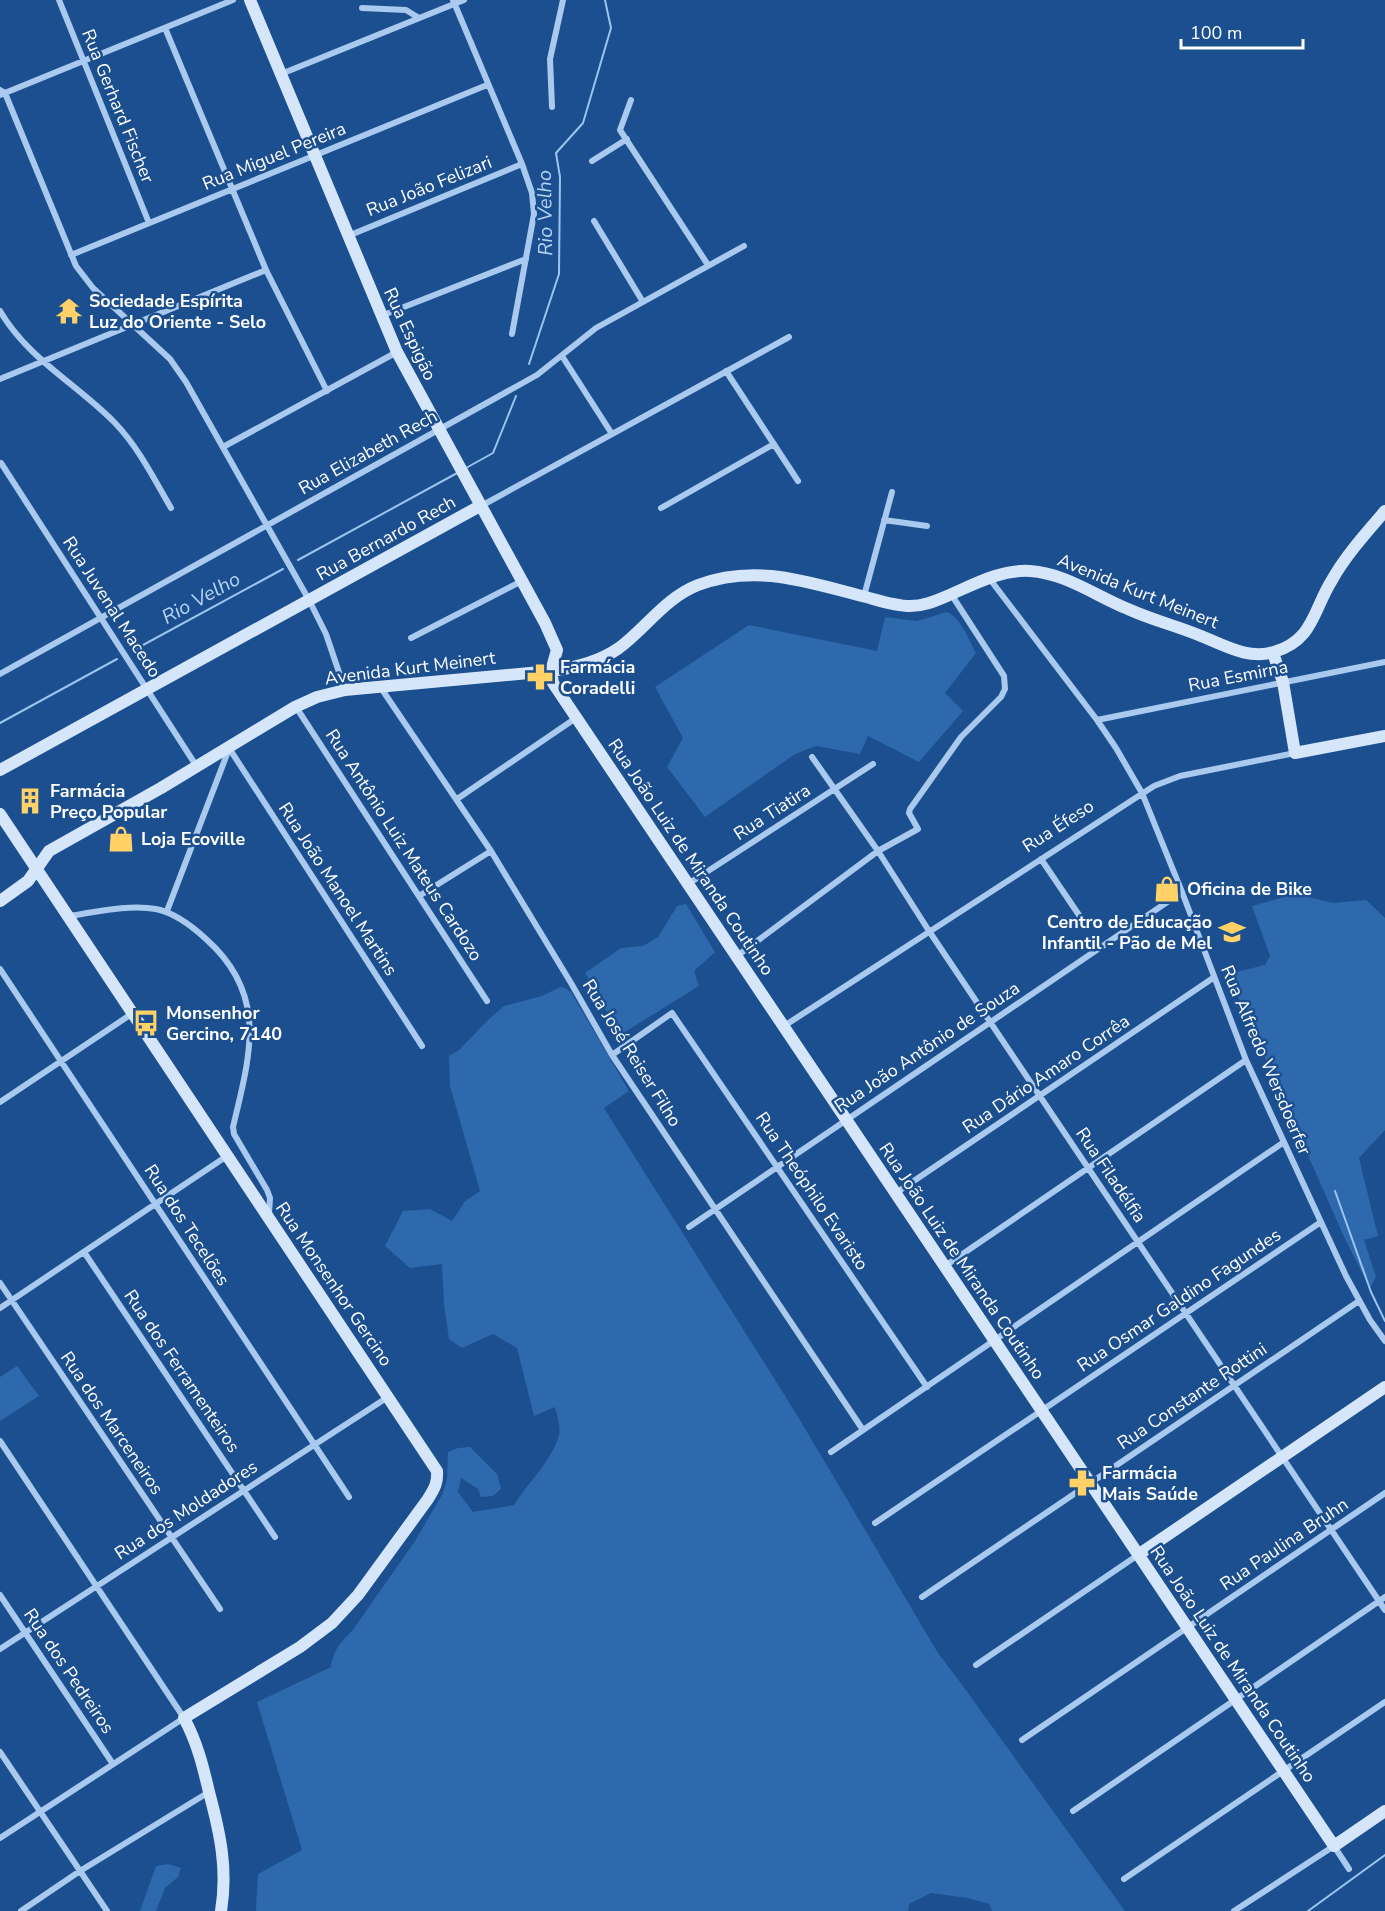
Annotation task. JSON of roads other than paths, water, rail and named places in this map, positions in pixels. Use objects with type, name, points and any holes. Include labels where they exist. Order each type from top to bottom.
[{"type":"main road","name":"Rua Espigão","points":[[250,0],[380,316],[397,352],[523,581],[557,650]]},
{"type":"main road","name":"Rua Bernardo Rech","points":[[0,770],[480,506]]},
{"type":"main road","points":[[1295,753],[1282,682],[1273,653],[1296,641],[1309,628],[1331,580],[1385,511]]},
{"type":"main road","name":"Avenida Kurt Meinert","points":[[0,901],[28,881],[49,851],[197,767],[295,707],[329,693],[345,690],[551,671],[587,663],[620,647],[662,608],[685,591],[715,580],[740,576],[779,576],[912,606],[929,603],[989,578],[1018,571],[1051,574],[1141,615],[1200,635],[1234,650],[1255,655],[1273,653]]},
{"type":"main road","points":[[551,671],[557,650],[571,661],[587,663]]},
{"type":"main road","name":"Rua João Luiz de Miranda Coutinho","points":[[551,671],[553,683],[576,718],[1334,1846]]},
{"type":"main road","name":"Rua Éfeso","points":[[1295,753],[1385,736]]},
{"type":"main road","name":"Rua Monsenhor Gercino","points":[[0,814],[437,1471],[438,1479],[432,1492],[358,1595],[332,1623],[300,1647],[184,1718]]},
{"type":"main road","points":[[1138,1555],[1385,1387]]},
{"type":"main road","points":[[184,1718],[196,1742],[219,1829],[225,1880],[221,1911]]},
{"type":"main road","points":[[1334,1846],[1385,1811]]},
{"type":"street","name":"Rua Gerhard Fischer","points":[[59,0],[149,223]]},
{"type":"street","points":[[233,0],[2,93],[71,255],[86,280],[179,370],[309,600],[326,634],[345,690]]},
{"type":"street","points":[[280,74],[453,2],[464,0]]},
{"type":"street","points":[[552,107],[550,59],[563,0]]},
{"type":"street","points":[[453,2],[522,164],[532,193],[534,214],[512,334]]},
{"type":"street","points":[[362,8],[406,10],[419,18]]},
{"type":"street","points":[[165,28],[266,270],[327,391]]},
{"type":"street","name":"Rua Miguel Pereira","points":[[71,255],[487,85]]},
{"type":"street","points":[[631,100],[620,130],[708,265]]},
{"type":"street","points":[[592,161],[627,139]]},
{"type":"street","name":"Rua João Felizari","points":[[347,236],[522,164]]},
{"type":"street","points":[[594,221],[643,302]]},
{"type":"street","name":"Rua Elizabeth Rech","points":[[0,675],[537,375],[587,334],[744,246]]},
{"type":"street","points":[[380,316],[526,259]]},
{"type":"street","points":[[0,379],[266,270]]},
{"type":"street","points":[[0,311],[16,335],[42,362],[96,406],[120,429],[142,457],[171,508]]},
{"type":"street","name":"Rua Bernardo Rech","points":[[480,506],[789,337]]},
{"type":"street","points":[[223,447],[397,352]]},
{"type":"street","points":[[562,356],[612,434]]},
{"type":"street","points":[[726,371],[798,481]]},
{"type":"street","points":[[661,508],[774,444]]},
{"type":"street","name":"Rua Juvenal Macedo","points":[[1,463],[197,767]]},
{"type":"street","points":[[864,596],[892,492]]},
{"type":"street","points":[[884,520],[927,526]]},
{"type":"street","name":"Rua Alfredo Wersdoerfer","points":[[989,578],[1097,720],[1142,793],[1246,1060],[1359,1301],[1385,1341]]},
{"type":"street","points":[[411,639],[523,581]]},
{"type":"street","points":[[737,956],[878,851],[918,829],[909,813],[910,809],[961,737],[1002,697],[1005,689],[1004,676],[951,594]]},
{"type":"street","name":"Rua Esmirna","points":[[1097,720],[1385,663]]},
{"type":"street","name":"Rua José Reiser Filho","points":[[381,687],[491,851],[612,1055],[863,1430]]},
{"type":"street","name":"Rua Antônio Luiz Mateus Cardozo","points":[[295,707],[487,1000]]},
{"type":"street","points":[[458,799],[576,718]]},
{"type":"street","points":[[167,911],[229,748]]},
{"type":"street","name":"Rua João Manoel Martins","points":[[229,748],[422,1047]]},
{"type":"street","name":"Rua Éfeso","points":[[783,1026],[1166,779],[1295,753]]},
{"type":"street","name":"Rua Filadélfia","points":[[812,757],[878,851],[929,932],[1331,1530],[1382,1600],[1385,1610]]},
{"type":"street","name":"Rua Tiatira","points":[[688,885],[873,764]]},
{"type":"street","points":[[419,896],[491,851]]},
{"type":"street","points":[[1041,859],[1081,918]]},
{"type":"street","name":"Rua João Antônio de Souza","points":[[688,1227],[1182,892]]},
{"type":"street","points":[[68,916],[130,908],[153,908],[167,911],[189,925],[217,948],[232,967],[243,991],[250,1027],[248,1063],[233,1127],[239,1143],[267,1190],[270,1198],[269,1218]]},
{"type":"street","name":"Rua dos Tecelões","points":[[0,969],[349,1497]]},
{"type":"street","name":"Rua Dário Amaro Corrêa","points":[[895,1193],[1213,978]]},
{"type":"street","points":[[0,1102],[133,1013]]},
{"type":"street","name":"Rua Theóphilo Evaristo","points":[[612,1055],[672,1013],[927,1387]]},
{"type":"street","points":[[945,1267],[1246,1060]]},
{"type":"street","points":[[831,1452],[1284,1143]]},
{"type":"street","points":[[0,1308],[228,1156]]},
{"type":"street","name":"Rua Osmar Galdino Fagundes","points":[[875,1523],[1321,1222]]},
{"type":"street","name":"Rua dos Ferramenteiros","points":[[84,1252],[275,1537]]},
{"type":"street","name":"Rua dos Marceneiros","points":[[0,1283],[220,1609]]},
{"type":"street","name":"Rua Constante Rottini","points":[[922,1597],[1359,1301]]},
{"type":"street","name":"Rua dos Moldadores","points":[[0,1649],[388,1397]]},
{"type":"street","points":[[0,1441],[184,1718],[0,1838]]},
{"type":"street","name":"Rua Paulina Bruhn","points":[[1022,1740],[1385,1493]]},
{"type":"street","points":[[976,1665],[1138,1555]]},
{"type":"street","name":"Rua dos Pedreiros","points":[[0,1595],[113,1764]]},
{"type":"street","points":[[1073,1811],[1382,1600]]},
{"type":"street","points":[[1124,1879],[1385,1702]]},
{"type":"street","points":[[0,1752],[107,1911]]},
{"type":"street","points":[[21,1911],[80,1871],[209,1792]]},
{"type":"street","points":[[1234,1911],[1334,1846]]},
{"type":"street","name":"Rua João Luiz de Miranda Coutinho","points":[[1334,1846],[1349,1869]]},
{"type":"waterway","name":"Rio Velho","points":[[529,364],[559,274],[560,177],[556,153],[583,123],[611,28],[605,0]]},
{"type":"waterway","name":"Rio Velho","points":[[466,468],[493,453],[516,396]]},
{"type":"waterway","name":"Rio Velho","points":[[298,560],[459,472]]},
{"type":"waterway","name":"Rio Velho","points":[[132,651],[283,569]]},
{"type":"waterway","name":"Rio Velho","points":[[0,723],[117,659]]},
{"type":"waterway","points":[[1335,1191],[1371,1292],[1385,1321]]},
{"type":"waterway","points":[[1308,1911],[1385,1855]]},
{"type":"place","name":"Sociedade Espírita Luz do Oriente - Selo","points":[[69,311]]},
{"type":"place","name":"Farmácia Coradelli","points":[[540,677]]},
{"type":"place","name":"Farmácia Preço Popular","points":[[30,801]]},
{"type":"place","name":"Loja Ecoville","points":[[121,839]]},
{"type":"place","name":"Oficina de Bike","points":[[1167,889]]},
{"type":"place","name":"Centro de Educação Infantil - Pão de Mel","points":[[1232,932]]},
{"type":"place","name":"Monsenhor Gercino, 7140","points":[[146,1023]]},
{"type":"place","name":"Farmácia Mais Saúde","points":[[1082,1483]]}]
